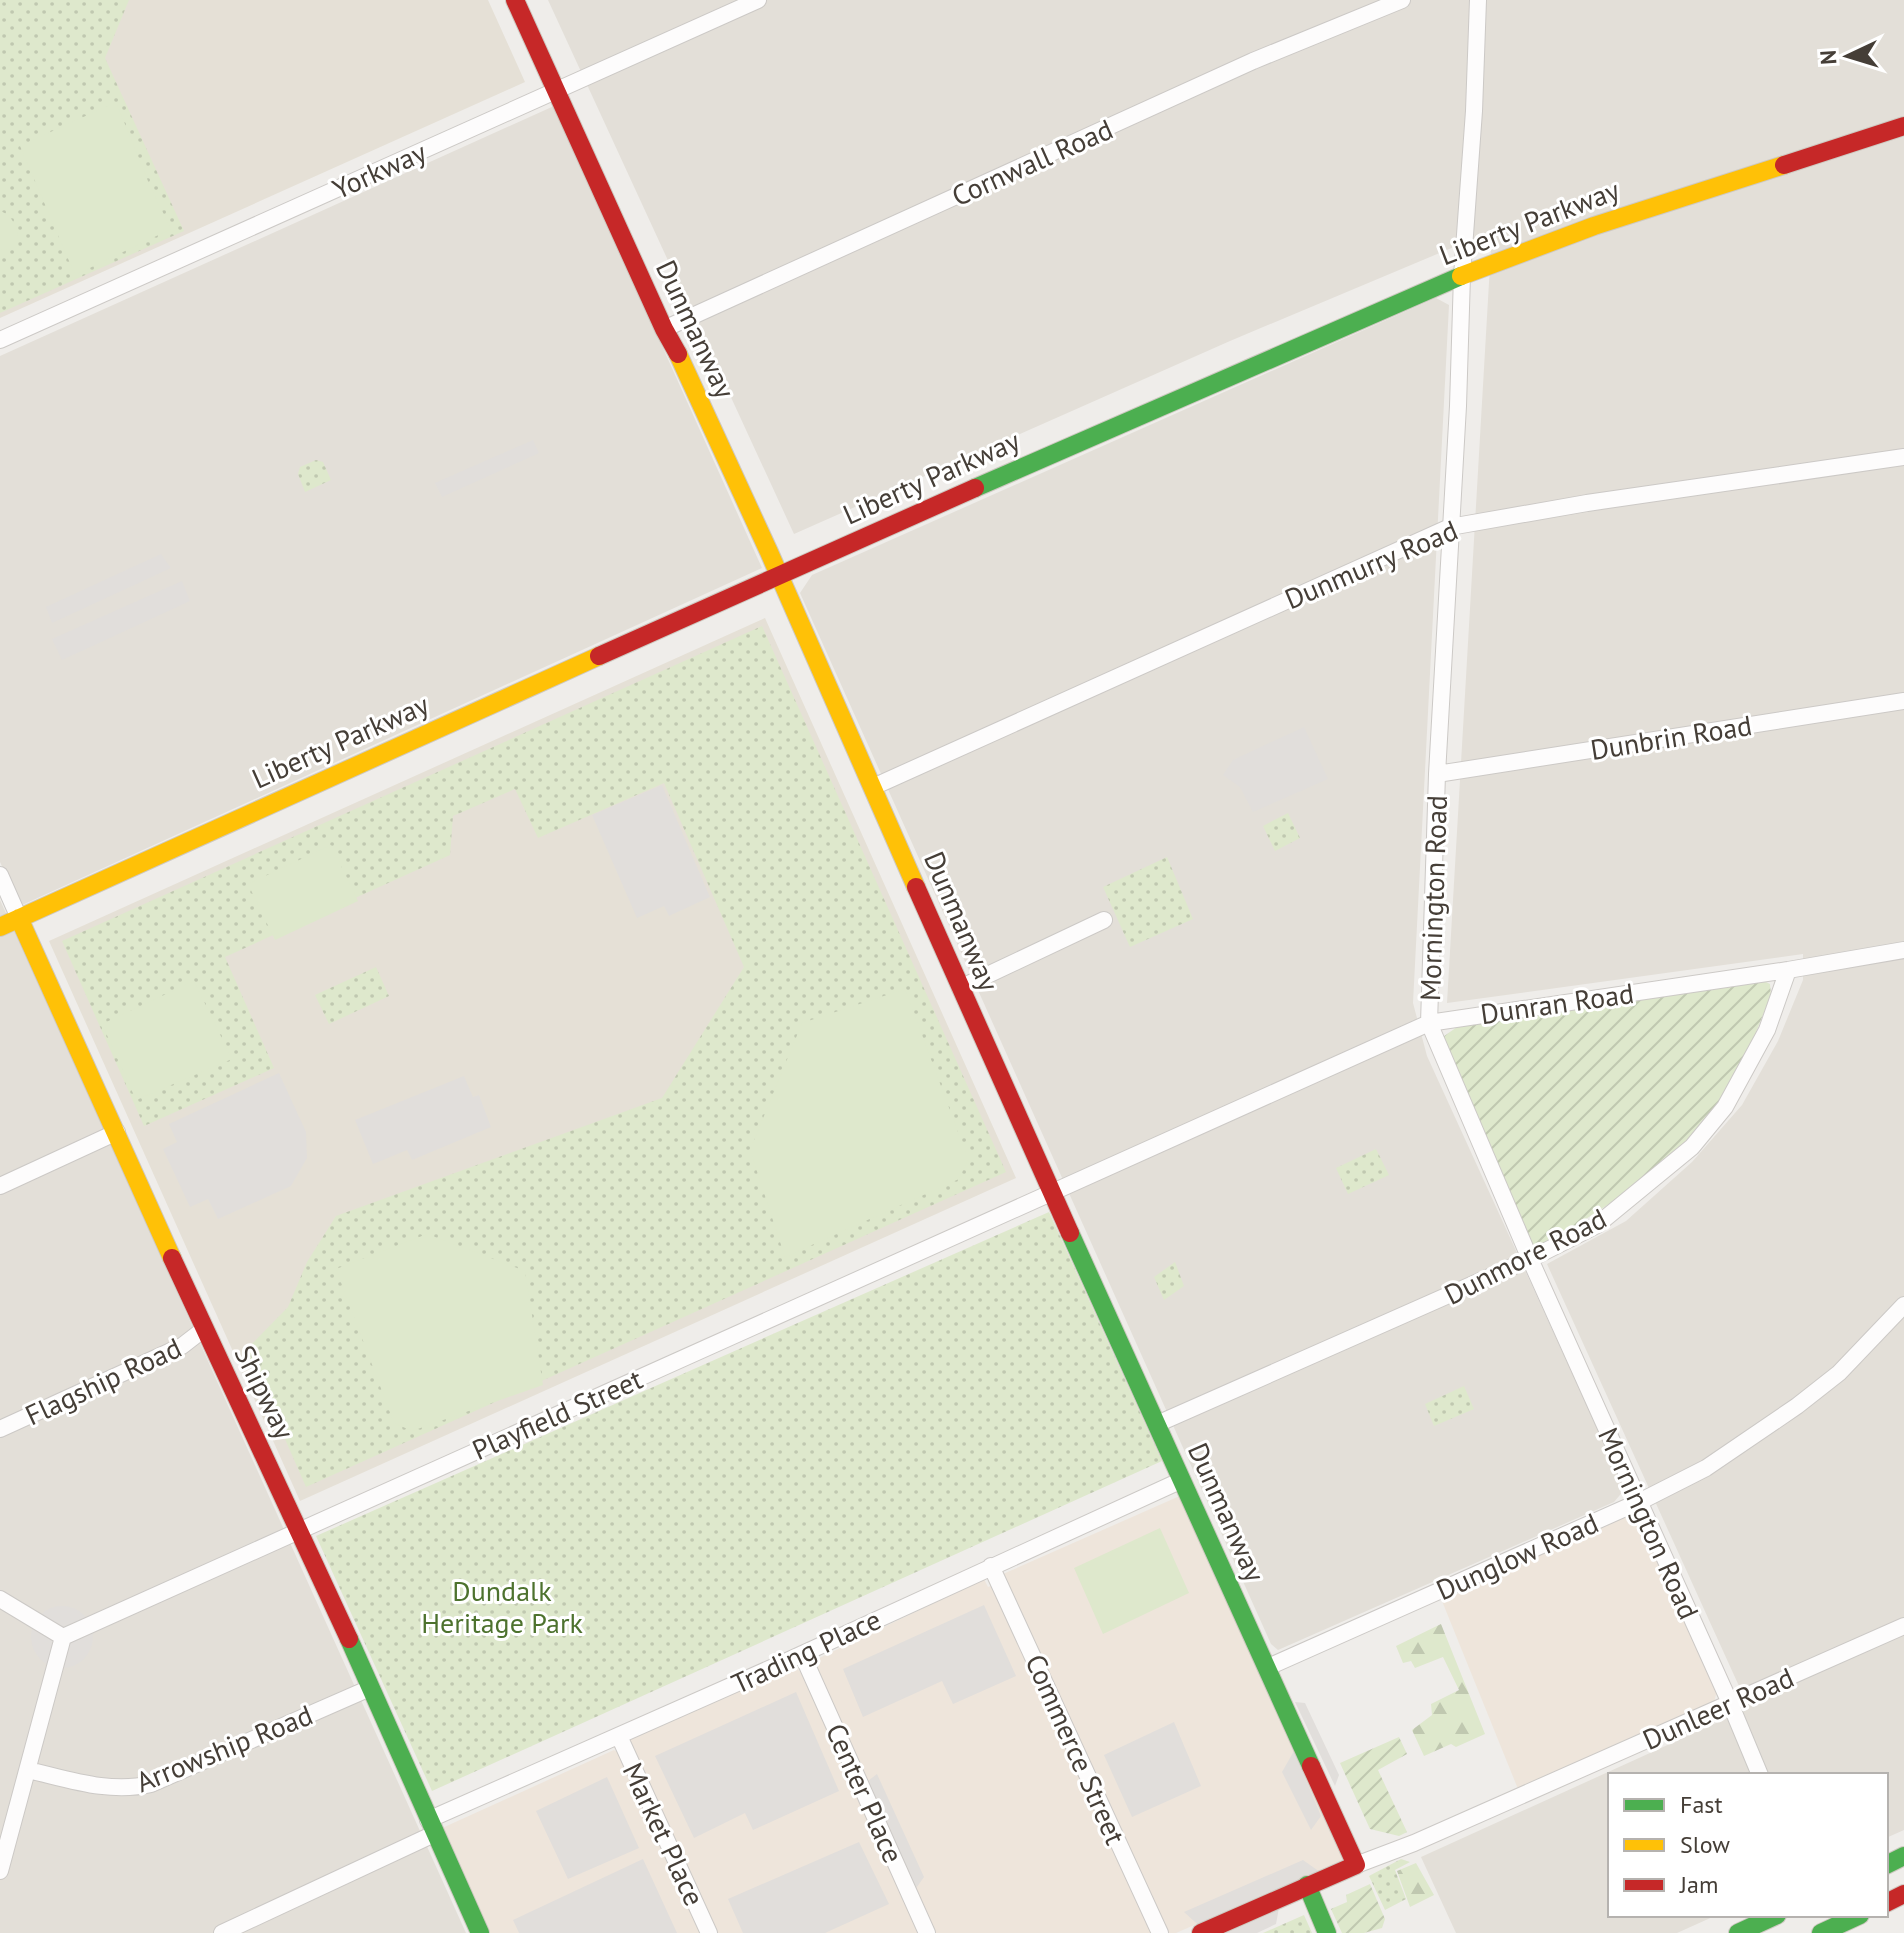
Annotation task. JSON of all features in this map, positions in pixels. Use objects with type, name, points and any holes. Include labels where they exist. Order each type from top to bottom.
[{"type":"street","name":"Dunmanway","points":[[515,0],[779,575],[960,988],[1356,1865]]},
{"type":"street","name":"Yorkway","points":[[0,340],[758,0]]},
{"type":"street","name":"Cornwall Road","points":[[664,329],[1253,61],[1402,0]]},
{"type":"street","name":"Mornington Road","points":[[1478,0],[1437,774],[1429,1023],[1530,1259],[1641,1501],[1759,1773]]},
{"type":"street","name":"Liberty Parkway","points":[[0,927],[779,575],[1462,276],[1594,226],[1774,165],[1904,126]]},
{"type":"street","name":"Dunmurry Road","points":[[873,787],[1450,527],[1587,503],[1904,457]]},
{"type":"street","name":"Dunbrin Road","points":[[1437,774],[1904,701]]},
{"type":"street","name":"Shipway","points":[[0,875],[204,1329],[300,1530],[480,1933]]},
{"type":"street","points":[[960,988],[1104,920]]},
{"type":"street","name":"Dunran Road","points":[[1051,1191],[1429,1023],[1904,950]]},
{"type":"street","name":"Dunmore Road","points":[[1157,1424],[1530,1259],[1597,1225],[1692,1147],[1725,1107],[1767,1030],[1788,970]]},
{"type":"street","points":[[0,1186],[117,1132]]},
{"type":"street","name":"Playfield Street","points":[[63,1637],[1051,1191]]},
{"type":"street","name":"Dunglow Road","points":[[1266,1668],[1641,1501],[1706,1468],[1797,1406],[1839,1373],[1904,1305]]},
{"type":"street","name":"Flagship Road","points":[[0,1429],[182,1346],[204,1329]]},
{"type":"street","name":"Trading Place","points":[[222,1933],[619,1736],[1182,1480]]},
{"type":"street","name":"Commerce Street","points":[[991,1566],[1160,1933]]},
{"type":"street","points":[[0,1599],[63,1637],[0,1871]]},
{"type":"street","name":"Dunleer Road","points":[[1356,1865],[1414,1843],[1904,1626]]},
{"type":"street","name":"Center Place","points":[[802,1654],[927,1933]]},
{"type":"street","name":"Arrowship Road","points":[[28,1770],[104,1787],[133,1788],[151,1784],[370,1688]]},
{"type":"street","name":"Market Place","points":[[619,1736],[709,1933]]},
{"type":"street","points":[[1201,1933],[1356,1865]]},
{"type":"street","points":[[1307,1885],[1327,1933]]},
{"type":"street","points":[[1738,1933],[1773,1917]]},
{"type":"street","points":[[1821,1926],[1853,1917]]},
{"type":"shaded area","points":[[0,0],[488,0],[525,82],[0,318]]},
{"type":"shaded area","points":[[548,0],[1904,0],[1904,1830],[1888,1837],[1888,1773],[1608,1773],[1608,1917],[1713,1917],[1677,1933],[1456,1933],[1421,1857],[1749,1708],[1547,1264],[1626,1221],[1692,1162],[1742,1105],[1778,1041],[1803,980],[1803,954],[1447,1003],[1492,231],[1230,341],[794,534]]},
{"type":"shaded area","points":[[554,106],[762,568],[20,906],[0,862],[0,356]]},
{"type":"shaded area","points":[[1436,298],[1449,305],[1413,1003],[1427,1056],[1625,1489],[1614,1502],[1278,1650],[1271,1644],[800,593],[812,575]]},
{"type":"shaded area","points":[[533,440],[539,453],[442,497],[435,483]]},
{"type":"shaded area","points":[[161,554],[171,568],[52,623],[46,607]]},
{"type":"shaded area","points":[[182,581],[190,601],[62,660],[52,639]]},
{"type":"shaded area","points":[[765,618],[1016,1178],[300,1501],[49,941]]},
{"type":"shaded area","points":[[1304,727],[1328,779],[1253,812],[1240,787],[1223,775],[1233,760]]},
{"type":"shaded area","points":[[662,785],[710,897],[669,916],[664,906],[637,918],[592,815]]},
{"type":"shaded area","points":[[0,900],[466,1933],[0,1933]]},
{"type":"shaded area","points":[[279,1073],[306,1132],[307,1158],[291,1186],[218,1219],[208,1199],[190,1207],[163,1149],[177,1142],[169,1124]]},
{"type":"shaded area","points":[[464,1076],[473,1097],[479,1095],[491,1127],[412,1160],[407,1150],[373,1164],[355,1120]]},
{"type":"shaded area","points":[[1182,1495],[1347,1858],[1176,1933],[487,1933],[440,1829],[627,1746],[625,1741],[797,1666],[799,1671],[812,1665],[811,1662],[984,1579],[988,1587],[1005,1580],[1003,1574]]},
{"type":"shaded area","points":[[1629,1514],[1641,1521],[1717,1690],[1714,1703],[1518,1789],[1442,1601]]},
{"type":"shaded area","points":[[984,1605],[1016,1676],[953,1704],[942,1681],[863,1717],[843,1669]]},
{"type":"shaded area","points":[[56,1606],[68,1606],[84,1615],[91,1625],[91,1649],[84,1659],[68,1668],[56,1668],[36,1654],[31,1643],[31,1631],[45,1611]]},
{"type":"shaded area","points":[[796,1692],[839,1791],[753,1830],[745,1813],[694,1838],[655,1756]]},
{"type":"shaded area","points":[[1295,1702],[1305,1703],[1339,1775],[1335,1786]]},
{"type":"shaded area","points":[[1174,1722],[1201,1786],[1132,1817],[1104,1755]]},
{"type":"shaded area","points":[[1294,1751],[1321,1816],[1311,1830],[1282,1772]]},
{"type":"shaded area","points":[[877,1774],[924,1877],[912,1894],[864,1784]]},
{"type":"shaded area","points":[[607,1777],[639,1848],[568,1879],[536,1811]]},
{"type":"shaded area","points":[[859,1842],[889,1904],[825,1933],[743,1933],[728,1899]]},
{"type":"shaded area","points":[[643,1859],[677,1933],[519,1933],[513,1920]]},
{"type":"shaded area","points":[[1303,1860],[1327,1877],[1281,1897],[1276,1924],[1257,1933],[1201,1933],[1205,1931],[1184,1912]]},
{"type":"green space","points":[[0,0],[129,0],[105,58],[184,231],[0,313]]},
{"type":"green space","points":[[116,102],[171,229],[75,275],[20,146]]},
{"type":"green space","points":[[0,211],[13,222],[18,250],[0,249]]},
{"type":"green space","points":[[316,460],[323,462],[331,480],[305,492],[298,474],[300,467]]},
{"type":"green space","points":[[762,626],[1006,1172],[306,1487],[246,1350],[288,1307],[307,1262],[336,1216],[662,1098],[744,967],[664,783],[538,838],[515,789],[453,816],[450,855],[225,957],[274,1068],[144,1126],[62,941]]},
{"type":"green space","points":[[1288,813],[1300,838],[1275,851],[1263,826]]},
{"type":"green space","points":[[331,845],[358,901],[275,940],[248,884]]},
{"type":"green space","points":[[1167,857],[1193,919],[1130,947],[1103,887]]},
{"type":"green space","points":[[376,967],[389,996],[329,1024],[315,995]]},
{"type":"green space","points":[[194,981],[232,1059],[136,1100],[102,1024]]},
{"type":"green space","points":[[1764,981],[1770,984],[1771,995],[1749,1050],[1729,1089],[1703,1125],[1660,1167],[1636,1185],[1534,1250],[1443,1037],[1457,1027]]},
{"type":"green space","points":[[905,989],[968,1159],[959,1179],[785,1257],[750,1150],[802,1023]]},
{"type":"green space","points":[[1376,1149],[1389,1175],[1348,1194],[1336,1168]]},
{"type":"green space","name":"Dundalk Heritage Park","points":[[1049,1212],[1162,1461],[432,1791],[316,1536]]},
{"type":"green space","points":[[427,1234],[525,1271],[543,1385],[412,1431],[394,1423],[336,1269]]},
{"type":"green space","points":[[1175,1262],[1184,1286],[1164,1300],[1154,1277]]},
{"type":"green space","points":[[1464,1386],[1474,1409],[1434,1426],[1425,1404]]},
{"type":"green space","points":[[1160,1528],[1189,1593],[1103,1634],[1074,1568]]},
{"type":"green space","points":[[1441,1624],[1485,1734],[1424,1756],[1412,1730],[1432,1715],[1431,1704],[1459,1690],[1443,1657],[1415,1668],[1411,1661],[1403,1663],[1396,1646]]},
{"type":"green space","points":[[1399,1737],[1407,1754],[1378,1770],[1407,1832],[1399,1836],[1370,1829],[1340,1763]]},
{"type":"green space","points":[[1401,1859],[1410,1862],[1395,1870],[1406,1899],[1385,1910],[1369,1876]]},
{"type":"green space","points":[[1416,1863],[1434,1895],[1410,1907],[1397,1871]]},
{"type":"green space","points":[[1370,1884],[1385,1919],[1382,1928],[1364,1933],[1342,1933],[1331,1909],[1347,1902],[1346,1895]]},
{"type":"green space","points":[[1304,1915],[1312,1933],[1263,1933]]},
{"type":"traffic: fast","points":[[975,488],[1461,276]]},
{"type":"traffic: fast","points":[[1070,1233],[1311,1766]]},
{"type":"traffic: fast","points":[[349,1639],[480,1933]]},
{"type":"traffic: fast","points":[[1888,1864],[1904,1856]]},
{"type":"traffic: fast","points":[[1307,1885],[1327,1933]]},
{"type":"traffic: fast","points":[[1738,1933],[1773,1917]]},
{"type":"traffic: fast","points":[[1821,1933],[1856,1917]]},
{"type":"traffic: slow","points":[[1461,276],[1594,226],[1784,165]]},
{"type":"traffic: slow","points":[[678,354],[916,887]]},
{"type":"traffic: slow","points":[[0,927],[599,656]]},
{"type":"traffic: slow","points":[[19,918],[172,1258]]},
{"type":"traffic: jam","points":[[515,0],[678,354]]},
{"type":"traffic: jam","points":[[1784,165],[1904,126]]},
{"type":"traffic: jam","points":[[599,656],[975,488]]},
{"type":"traffic: jam","points":[[916,887],[1070,1233]]},
{"type":"traffic: jam","points":[[172,1258],[349,1639]]},
{"type":"traffic: jam","points":[[1201,1933],[1356,1865],[1311,1766]]},
{"type":"traffic: jam","points":[[1888,1902],[1904,1894]]}]
